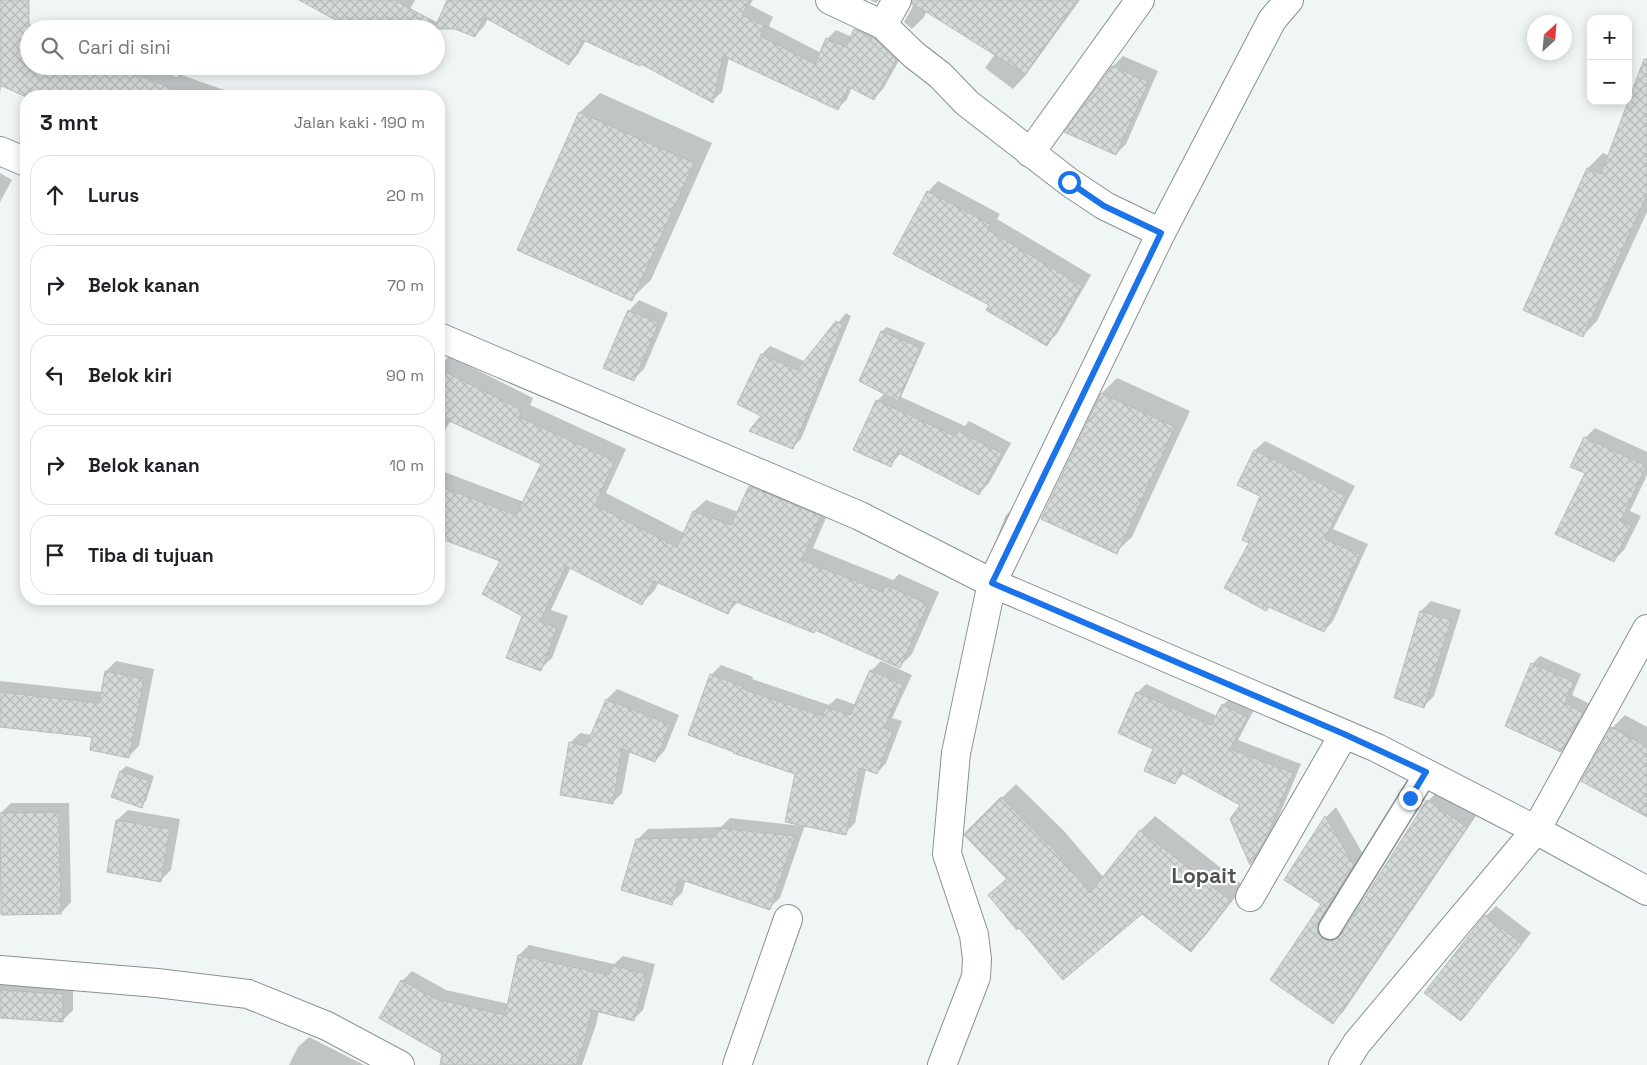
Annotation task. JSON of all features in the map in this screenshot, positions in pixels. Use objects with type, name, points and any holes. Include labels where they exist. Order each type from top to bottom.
[{"type":"street","points":[[830,0],[883,25],[914,55],[940,75],[968,103],[1069,182],[1104,206],[1161,233]]},
{"type":"street","points":[[883,25],[897,0]]},
{"type":"street","points":[[1030,152],[1140,0]]},
{"type":"street","points":[[942,1065],[976,977],[977,959],[974,935],[947,854],[956,753],[992,583],[1161,233],[1272,20],[1289,0]]},
{"type":"street","points":[[0,150],[20,159]]},
{"type":"street","points":[[445,340],[860,516],[992,583],[1344,734],[1426,772],[1647,891]]},
{"type":"street","points":[[1343,1065],[1357,1043],[1536,830],[1647,629]]},
{"type":"street","points":[[1250,898],[1344,734]]},
{"type":"street","points":[[737,1065],[788,919]]},
{"type":"street","points":[[0,970],[157,983],[248,994],[327,1026],[400,1065]]},
{"type":"lane","points":[[1330,928],[1426,772]]},
{"type":"building","points":[[0,0],[29,0],[29,20],[20,20],[20,75],[137,75],[177,90],[20,90],[20,94],[0,85]]},
{"type":"building","points":[[299,0],[394,0],[431,20],[336,20]]},
{"type":"building","points":[[447,0],[749,0],[742,15],[765,26],[760,36],[815,64],[826,38],[846,47],[854,29],[875,39],[896,60],[874,100],[849,87],[838,110],[723,56],[713,103],[641,64],[640,66],[583,40],[569,65],[484,17],[475,37],[455,29],[445,29],[445,20],[438,20]]},
{"type":"building","points":[[913,0],[1077,0],[1025,74],[912,3]]},
{"type":"building","points":[[1644,59],[1647,59],[1647,195],[1583,337],[1523,310],[1587,168],[1601,174],[1627,105],[1632,105],[1632,91]]},
{"type":"building","points":[[1112,66],[1149,82],[1116,155],[1064,132]]},
{"type":"building","points":[[579,112],[694,163],[632,301],[517,250]]},
{"type":"building","points":[[927,191],[990,224],[988,230],[1082,286],[1047,346],[986,310],[989,305],[893,254]]},
{"type":"building","points":[[628,310],[659,323],[634,381],[603,368]]},
{"type":"building","points":[[836,321],[843,325],[793,449],[749,431],[761,416],[737,404],[761,354],[797,370]]},
{"type":"building","points":[[881,331],[921,348],[898,401],[859,381]]},
{"type":"building","points":[[445,372],[522,410],[519,417],[615,461],[595,505],[677,547],[693,511],[731,525],[749,486],[821,516],[802,560],[883,592],[886,585],[928,604],[900,668],[815,630],[814,633],[734,601],[728,614],[654,581],[642,605],[566,566],[540,622],[557,628],[541,671],[506,658],[522,616],[482,594],[500,561],[445,540],[445,488],[516,515],[541,464],[445,419]]},
{"type":"building","points":[[1101,393],[1175,427],[1117,554],[1041,519]]},
{"type":"building","points":[[876,400],[955,436],[958,431],[1002,453],[979,495],[897,452],[891,467],[853,450]]},
{"type":"building","points":[[1584,437],[1646,466],[1621,521],[1631,526],[1614,562],[1555,534],[1585,473],[1570,467]]},
{"type":"building","points":[[1254,450],[1346,496],[1325,539],[1360,554],[1324,632],[1269,607],[1266,611],[1224,588],[1249,543],[1242,540],[1260,496],[1237,485]]},
{"type":"building","points":[[1420,611],[1451,620],[1424,708],[1394,698]]},
{"type":"building","points":[[1531,663],[1574,682],[1565,703],[1583,713],[1561,752],[1505,726]]},
{"type":"building","points":[[870,670],[903,685],[884,728],[893,731],[877,774],[860,768],[846,835],[785,822],[795,774],[733,753],[688,735],[710,674],[744,687],[743,689],[822,716],[826,707],[850,715]]},
{"type":"building","points":[[105,671],[144,679],[129,758],[90,750],[92,737],[0,727],[0,692],[99,703]]},
{"type":"building","points":[[1136,692],[1211,725],[1222,704],[1247,717],[1230,749],[1293,773],[1266,838],[1250,865],[1230,819],[1240,805],[1180,772],[1175,784],[1144,771],[1153,749],[1118,733]]},
{"type":"building","points":[[606,699],[670,725],[655,762],[622,749],[613,804],[560,795],[569,742],[586,746]]},
{"type":"building","points":[[1611,727],[1647,747],[1647,817],[1581,781]]},
{"type":"building","points":[[120,771],[150,781],[142,808],[111,797]]},
{"type":"building","points":[[1001,797],[1049,844],[1090,893],[1140,830],[1231,901],[1191,952],[1142,914],[1063,980],[988,895],[1007,879],[964,835]]},
{"type":"building","points":[[1427,800],[1467,827],[1333,1024],[1270,980],[1321,904],[1284,880],[1325,816],[1354,865],[1317,927],[1318,934],[1324,939],[1330,941],[1337,939]]},
{"type":"building","points":[[59,812],[61,914],[1,915],[0,813]]},
{"type":"building","points":[[116,820],[170,829],[161,882],[107,872]]},
{"type":"building","points":[[718,828],[795,836],[770,910],[679,879],[672,905],[621,890],[636,839],[715,837]]},
{"type":"building","points":[[1485,915],[1522,944],[1461,1021],[1424,993]]},
{"type":"building","points":[[518,955],[609,975],[612,965],[646,974],[634,1021],[592,1010],[586,1036],[576,1065],[440,1065],[442,1054],[379,1018],[401,980],[436,999],[505,1015]]},
{"type":"building","points":[[0,990],[63,994],[63,1022],[0,1018]]},
{"type":"district","name":"Lopait","points":[[1204,876]]},
{"type":"route","points":[[1069,182],[1104,206],[1161,233],[992,583],[1377,748],[1426,772],[1410,798]]}]
